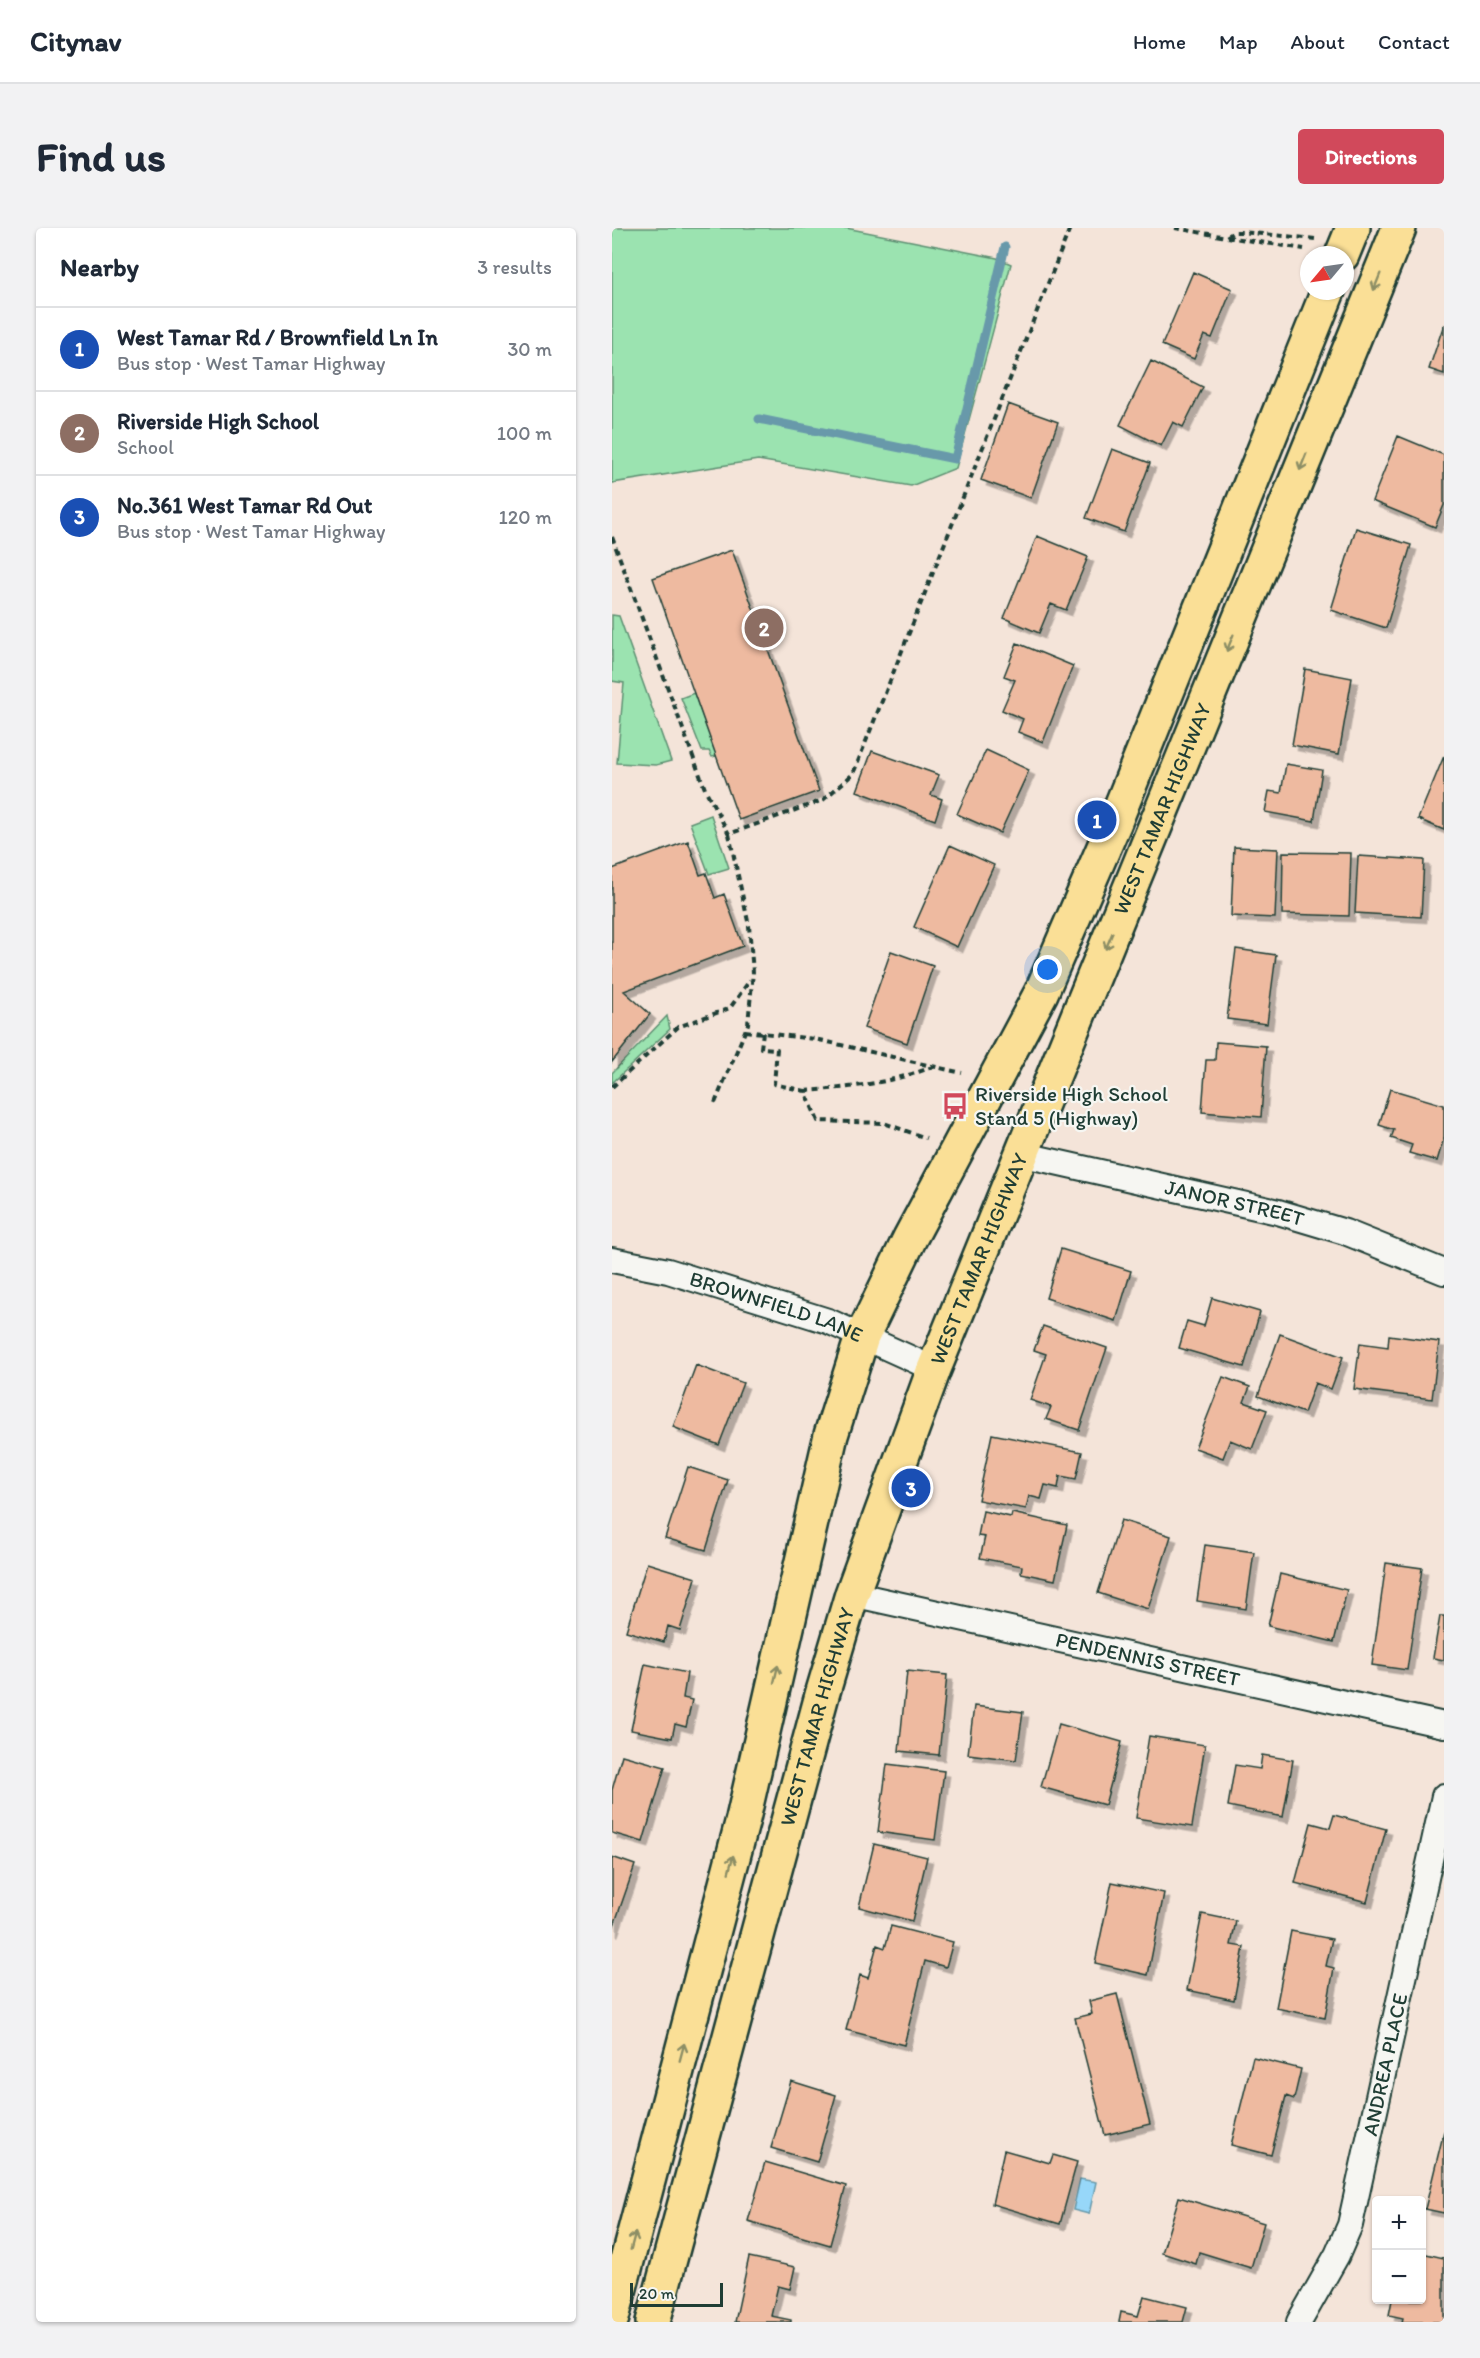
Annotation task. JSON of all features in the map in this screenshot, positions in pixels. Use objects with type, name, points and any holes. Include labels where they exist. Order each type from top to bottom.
[{"type":"highway","name":"WEST TAMAR HIGHWAY","points":[[653,2322],[822,1695],[852,1594],[934,1369],[1020,1154],[1400,228]]},
{"type":"highway","name":"WEST TAMAR HIGHWAY","points":[[612,2318],[743,1819],[831,1435],[862,1337],[910,1238],[1041,993],[1114,824],[1324,300]]},
{"type":"street","name":"JANOR STREET","points":[[1020,1154],[1278,1212],[1345,1232],[1444,1272]]},
{"type":"street","name":"BROWNFIELD LANE","points":[[612,1260],[679,1274],[828,1321],[934,1369]]},
{"type":"street","name":"PENDENNIS STREET","points":[[852,1594],[1444,1725]]},
{"type":"street","name":"ANDREA PLACE","points":[[1299,2322],[1337,2255],[1350,2225],[1444,1796]]},
{"type":"path","points":[[729,834],[823,800],[853,774],[1070,228]]},
{"type":"path","points":[[1175,228],[1300,248]]},
{"type":"path","points":[[1226,237],[1234,232],[1242,232],[1347,242]]},
{"type":"path","points":[[612,537],[705,789],[729,834],[749,926],[752,977],[748,1024],[714,1103]]},
{"type":"path","points":[[612,1087],[678,1026],[730,1008],[752,977]]},
{"type":"path","points":[[745,1031],[815,1039],[859,1047],[933,1067],[995,1080]]},
{"type":"path","points":[[763,1032],[761,1048],[777,1049],[774,1084],[805,1091],[880,1083],[911,1076],[933,1067]]},
{"type":"path","points":[[805,1091],[818,1121],[884,1123],[926,1138]]},
{"type":"green space","points":[[612,228],[846,228],[997,258],[1011,264],[956,468],[911,486],[758,460],[612,483]]},
{"type":"green space","points":[[612,615],[619,616],[671,761],[656,765],[617,763],[624,683],[612,681]]},
{"type":"green space","points":[[694,693],[717,756],[712,757],[709,751],[702,751],[681,698]]},
{"type":"green space","points":[[711,815],[729,868],[709,874],[690,823]]},
{"type":"green space","points":[[667,1016],[670,1029],[612,1083],[612,1073]]},
{"type":"water","points":[[1080,2179],[1096,2182],[1089,2214],[1073,2210]]},
{"type":"building","points":[[1193,272],[1232,289],[1212,338],[1204,335],[1194,359],[1162,345]]},
{"type":"building","points":[[1444,324],[1444,374],[1429,369]]},
{"type":"building","points":[[1151,361],[1203,387],[1183,427],[1173,422],[1161,446],[1120,425]]},
{"type":"building","points":[[1008,404],[1058,422],[1031,498],[981,480]]},
{"type":"building","points":[[1398,436],[1444,455],[1444,505],[1435,527],[1372,501]]},
{"type":"building","points":[[1112,449],[1150,463],[1124,532],[1086,518]]},
{"type":"building","points":[[1356,528],[1411,545],[1386,628],[1331,610]]},
{"type":"building","points":[[1037,536],[1088,557],[1066,610],[1051,604],[1039,633],[1004,618]]},
{"type":"building","points":[[732,550],[819,791],[739,820],[653,578]]},
{"type":"building","points":[[1017,643],[1073,666],[1043,742],[1018,732],[1023,719],[1002,710],[1015,680],[1004,676]]},
{"type":"building","points":[[1305,669],[1352,678],[1339,754],[1292,745]]},
{"type":"building","points":[[986,750],[1029,770],[1000,833],[957,814]]},
{"type":"building","points":[[872,751],[939,775],[931,795],[942,799],[935,820],[857,791]]},
{"type":"building","points":[[1444,756],[1444,830],[1418,819]]},
{"type":"building","points":[[1286,764],[1322,770],[1314,821],[1265,812],[1269,791],[1281,793]]},
{"type":"building","points":[[688,841],[700,875],[706,873],[715,898],[724,894],[743,946],[624,991],[650,1014],[612,1062],[612,869]]},
{"type":"building","points":[[950,845],[994,865],[957,947],[914,927]]},
{"type":"building","points":[[1234,847],[1278,849],[1275,918],[1231,916]]},
{"type":"building","points":[[1283,852],[1351,853],[1349,916],[1282,914]]},
{"type":"building","points":[[1358,856],[1424,860],[1421,917],[1355,913]]},
{"type":"building","points":[[1236,949],[1276,955],[1267,1024],[1227,1019]]},
{"type":"building","points":[[891,951],[933,966],[907,1043],[864,1028]]},
{"type":"building","points":[[1216,1042],[1266,1046],[1261,1117],[1202,1112],[1206,1060],[1215,1060]]},
{"type":"building","points":[[1390,1089],[1444,1105],[1444,1138],[1437,1161],[1409,1153],[1412,1145],[1391,1138],[1394,1130],[1379,1125]]},
{"type":"building","points":[[1061,1249],[1131,1271],[1116,1321],[1046,1298]]},
{"type":"building","points":[[1212,1298],[1260,1312],[1244,1367],[1179,1348],[1187,1321],[1204,1326]]},
{"type":"building","points":[[1043,1326],[1107,1348],[1079,1430],[1046,1419],[1051,1407],[1030,1400],[1046,1354],[1034,1350]]},
{"type":"building","points":[[1280,1334],[1343,1357],[1331,1389],[1315,1383],[1304,1413],[1258,1396]]},
{"type":"building","points":[[1389,1335],[1439,1342],[1432,1399],[1354,1389],[1360,1343],[1388,1347]]},
{"type":"building","points":[[696,1365],[743,1383],[719,1445],[673,1427]]},
{"type":"building","points":[[1223,1377],[1250,1387],[1244,1402],[1267,1410],[1252,1449],[1230,1440],[1223,1458],[1195,1448]]},
{"type":"building","points":[[992,1434],[1082,1452],[1076,1479],[1060,1476],[1058,1488],[1045,1485],[1041,1499],[1029,1496],[1026,1509],[978,1500]]},
{"type":"building","points":[[688,1467],[728,1480],[706,1550],[665,1538]]},
{"type":"building","points":[[983,1511],[1011,1517],[1012,1513],[1067,1525],[1055,1580],[1021,1573],[1022,1566],[980,1558],[985,1537],[978,1536]]},
{"type":"building","points":[[1121,1520],[1171,1536],[1148,1609],[1098,1593]]},
{"type":"building","points":[[1205,1545],[1254,1552],[1246,1609],[1197,1601]]},
{"type":"building","points":[[647,1563],[696,1578],[680,1630],[668,1626],[664,1642],[626,1631]]},
{"type":"building","points":[[1386,1563],[1422,1568],[1407,1670],[1372,1665]]},
{"type":"building","points":[[1280,1574],[1347,1590],[1334,1642],[1268,1626]]},
{"type":"building","points":[[1440,1616],[1444,1616],[1444,1660],[1433,1658]]},
{"type":"building","points":[[645,1664],[687,1673],[683,1698],[692,1700],[686,1727],[675,1724],[672,1738],[631,1730]]},
{"type":"building","points":[[907,1671],[947,1675],[939,1755],[899,1751]]},
{"type":"building","points":[[974,1706],[1023,1712],[1016,1760],[968,1754]]},
{"type":"building","points":[[1059,1724],[1122,1742],[1105,1805],[1041,1787]]},
{"type":"building","points":[[1149,1736],[1205,1745],[1192,1827],[1136,1818]]},
{"type":"building","points":[[622,1755],[665,1767],[643,1842],[612,1833],[612,1790]]},
{"type":"building","points":[[1262,1755],[1293,1760],[1283,1817],[1228,1806],[1235,1765],[1260,1769]]},
{"type":"building","points":[[887,1764],[944,1771],[935,1840],[878,1832]]},
{"type":"building","points":[[1334,1815],[1386,1829],[1367,1902],[1295,1883],[1311,1823],[1330,1828]]},
{"type":"building","points":[[874,1844],[927,1857],[912,1921],[859,1907]]},
{"type":"building","points":[[612,1857],[635,1865],[612,1931]]},
{"type":"building","points":[[1112,1882],[1164,1893],[1148,1975],[1095,1963]]},
{"type":"building","points":[[1202,1914],[1236,1921],[1231,1945],[1244,1947],[1234,2000],[1187,1990]]},
{"type":"building","points":[[891,1926],[953,1942],[946,1967],[925,1961],[904,2045],[846,2030],[860,1975],[868,1978],[877,1945],[885,1948]]},
{"type":"building","points":[[1291,1931],[1332,1939],[1326,1966],[1334,1968],[1325,2018],[1276,2008]]},
{"type":"building","points":[[1117,1994],[1150,2124],[1105,2135],[1075,2018],[1092,2014],[1089,2001]]},
{"type":"building","points":[[1253,2057],[1301,2069],[1294,2099],[1286,2096],[1271,2155],[1231,2145]]},
{"type":"building","points":[[791,2081],[836,2095],[817,2162],[771,2148]]},
{"type":"building","points":[[1444,2131],[1444,2213],[1426,2209]]},
{"type":"building","points":[[1004,2150],[1050,2163],[1053,2155],[1077,2162],[1060,2224],[992,2204]]},
{"type":"building","points":[[765,2162],[846,2186],[830,2245],[748,2221]]},
{"type":"building","points":[[1179,2197],[1264,2223],[1251,2268],[1199,2252],[1196,2264],[1162,2253]]},
{"type":"building","points":[[1426,2254],[1444,2258],[1444,2322],[1402,2322],[1403,2318],[1389,2315],[1391,2304],[1426,2304]]},
{"type":"building","points":[[749,2257],[795,2267],[790,2289],[778,2286],[771,2316],[791,2320],[791,2322],[735,2322]]},
{"type":"building","points":[[1144,2296],[1187,2307],[1183,2322],[1119,2322],[1121,2312],[1138,2316]]},
{"type":"waterway","points":[[759,419],[955,459],[1005,247]]},
{"type":"place","name":"Riverside High School","points":[[764,628]]},
{"type":"place","name":"West Tamar Rd / Brownfield Ln In","points":[[1097,820]]},
{"type":"place","name":"Riverside High School Stand 5 (Highway)","points":[[955,1106]]},
{"type":"place","name":"No.361 West Tamar Rd Out","points":[[911,1488]]}]
